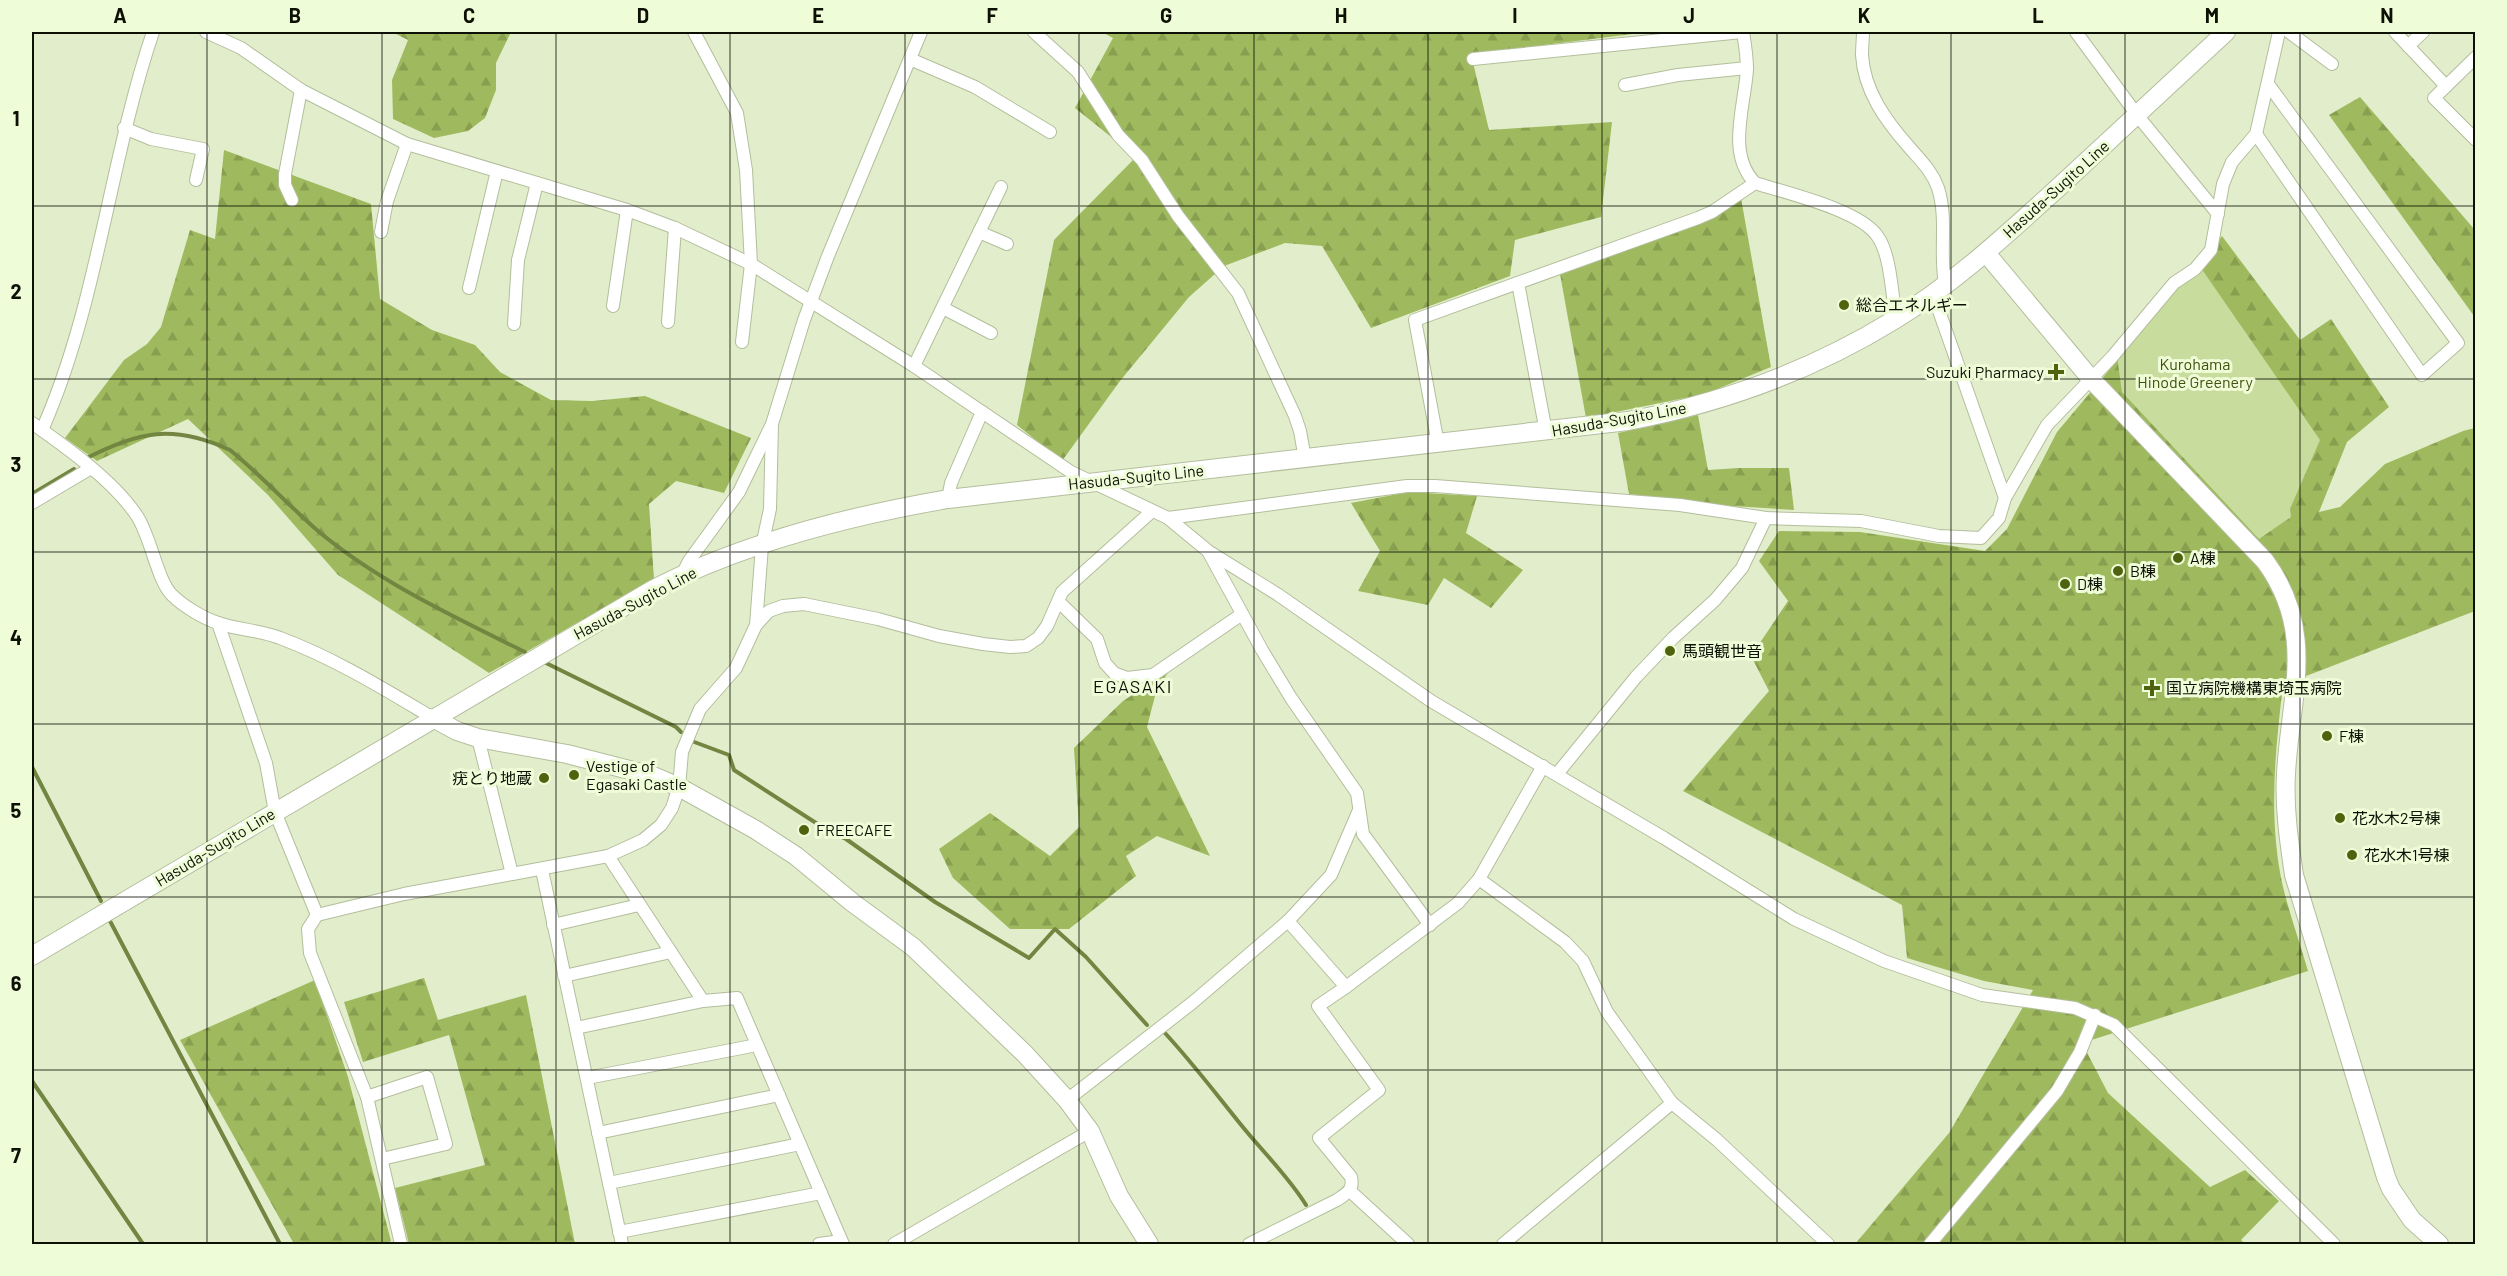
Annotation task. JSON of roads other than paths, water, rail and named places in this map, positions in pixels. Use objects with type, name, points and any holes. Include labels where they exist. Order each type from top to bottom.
[{"type":"main road","name":"Hasuda-Sugito Line","points":[[32,957],[433,718],[682,574],[762,546],[858,516],[948,499],[1546,432],[1658,415],[1724,398],[1794,372],[1896,319],[1986,253],[2226,32]]},
{"type":"main road","points":[[1986,253],[2091,379],[2265,561],[2284,594],[2298,659],[2286,774],[2287,829],[2294,875],[2386,1177],[2391,1189],[2412,1220],[2439,1245]]},
{"type":"main road","points":[[433,718],[457,731],[478,738],[606,763],[679,787],[756,830],[796,856],[853,903],[913,947],[1025,1054],[1067,1100],[1090,1131],[1119,1196],[1149,1245]]},
{"type":"street","points":[[153,32],[124,128],[95,259],[64,373],[37,427],[91,468],[124,500],[137,516],[148,537],[163,581],[171,594],[190,608],[218,623],[256,630],[280,638],[332,662],[433,718]]},
{"type":"street","points":[[206,32],[241,48],[301,90],[407,144],[627,210],[675,228],[751,264],[914,366],[1071,472],[1151,512],[1168,518],[1208,551],[1276,594],[1431,701],[1557,774],[1794,919],[1884,962],[1982,995],[2075,1008],[2114,1025],[2334,1245]]},
{"type":"street","points":[[694,32],[737,113],[746,170],[751,264],[742,342]]},
{"type":"street","points":[[682,574],[739,492],[772,424],[828,256],[921,32]]},
{"type":"street","points":[[1034,32],[1078,72],[1118,135],[1142,160],[1178,216],[1244,302],[1295,416],[1305,459]]},
{"type":"street","points":[[1473,59],[1743,32],[1747,68],[1738,136],[1749,177],[1755,183],[1834,209],[1865,223],[1878,237],[1885,254],[1896,319]]},
{"type":"street","points":[[1863,32],[1862,55],[1875,105],[1909,147],[1927,164],[1938,189],[1945,225],[1939,289],[2005,498]]},
{"type":"street","points":[[2076,32],[2137,115],[2218,214]]},
{"type":"street","points":[[1168,518],[1407,486],[1435,486],[1680,505],[1766,518],[1861,521],[1939,536],[1981,538],[1999,518],[2005,498],[2047,425],[2091,379],[2174,283],[2196,269],[2211,250],[2223,184],[2232,162],[2256,134],[2279,32]]},
{"type":"street","points":[[2289,32],[2332,64]]},
{"type":"street","points":[[2395,32],[2446,86]]},
{"type":"street","points":[[2408,46],[2422,32]]},
{"type":"street","points":[[2475,57],[2434,98],[2475,140]]},
{"type":"street","points":[[910,59],[975,87],[1050,132]]},
{"type":"street","points":[[1625,85],[1678,75],[1747,68]]},
{"type":"street","points":[[2256,134],[2422,375],[2458,343],[2268,84]]},
{"type":"street","points":[[292,200],[285,185],[285,174],[301,90]]},
{"type":"street","points":[[124,128],[151,139],[203,149],[196,180]]},
{"type":"street","points":[[381,232],[387,201],[407,144]]},
{"type":"street","points":[[469,288],[497,171]]},
{"type":"street","points":[[514,324],[518,260],[537,183]]},
{"type":"street","points":[[1438,444],[1415,320],[1698,218],[1712,212],[1755,183]]},
{"type":"street","points":[[914,366],[1001,187]]},
{"type":"street","points":[[613,306],[627,210]]},
{"type":"street","points":[[668,322],[675,228]]},
{"type":"street","points":[[980,232],[1006,244]]},
{"type":"street","points":[[1518,282],[1546,432]]},
{"type":"street","points":[[944,308],[992,333]]},
{"type":"street","points":[[948,499],[951,483],[982,412]]},
{"type":"street","points":[[756,625],[762,546],[770,509],[772,424]]},
{"type":"street","points":[[32,503],[91,468]]},
{"type":"street","points":[[401,1245],[367,1097],[310,953],[308,928],[317,915],[404,894],[608,856],[643,840],[661,825],[672,808],[679,787],[682,752],[700,709],[736,668],[756,625],[769,611],[783,606],[804,604],[879,619],[972,642],[1010,647],[1026,646],[1038,638],[1047,626],[1062,592],[1151,512]]},
{"type":"street","points":[[1557,774],[1636,677],[1673,638],[1715,600],[1742,568],[1766,518]]},
{"type":"street","points":[[1208,551],[1292,698],[1357,793],[1363,834],[1430,925]]},
{"type":"street","points":[[1059,602],[1097,639],[1105,663],[1114,673],[1127,678],[1153,675],[1242,614]]},
{"type":"street","points":[[218,623],[266,763],[275,812],[317,915]]},
{"type":"street","points":[[478,738],[512,874]]},
{"type":"street","points":[[1249,1245],[1304,1218],[1350,1191],[1353,1185],[1351,1177],[1319,1138],[1378,1090],[1318,1006],[1458,903],[1479,879],[1543,766]]},
{"type":"street","points":[[1067,1100],[1192,1003],[1288,921],[1331,875],[1359,810]]},
{"type":"street","points":[[608,856],[703,1001]]},
{"type":"street","points":[[542,870],[621,1238],[821,1193]]},
{"type":"street","points":[[1479,879],[1565,942],[1583,961],[1607,1012],[1672,1103],[1717,1140],[1828,1245]]},
{"type":"street","points":[[553,925],[639,904]]},
{"type":"street","points":[[1288,921],[1346,987]]},
{"type":"street","points":[[564,976],[671,952]]},
{"type":"street","points":[[576,1028],[703,1001],[737,998],[842,1243],[819,1245]]},
{"type":"street","points":[[1930,1245],[2057,1091],[2080,1052],[2095,1016]]},
{"type":"street","points":[[586,1078],[757,1045]]},
{"type":"street","points":[[367,1097],[427,1077],[446,1144],[382,1159]]},
{"type":"street","points":[[598,1133],[779,1095]]},
{"type":"street","points":[[1503,1245],[1672,1103]]},
{"type":"street","points":[[894,1245],[1090,1131]]},
{"type":"street","points":[[609,1182],[800,1144]]},
{"type":"street","points":[[1350,1191],[1408,1245]]},
{"type":"waterway","points":[[85,459],[122,442],[156,434],[191,436],[230,450],[318,531],[341,549],[418,598],[525,652]]},
{"type":"waterway","points":[[32,494],[74,469]]},
{"type":"waterway","points":[[546,663],[676,727],[681,732]]},
{"type":"waterway","points":[[689,740],[729,755],[734,770],[830,832],[846,839],[935,902],[1029,958],[1055,929],[1086,957],[1147,1025]]},
{"type":"waterway","points":[[32,767],[101,901]]},
{"type":"waterway","points":[[110,921],[280,1244]]},
{"type":"waterway","points":[[1164,1032],[1283,1174],[1306,1205]]},
{"type":"waterway","points":[[32,1081],[143,1244]]},
{"type":"place","name":"総合エネルギー","points":[[1844,305]]},
{"type":"place","name":"Suzuki Pharmacy","points":[[2056,372]]},
{"type":"place","name":"A棟","points":[[2178,558]]},
{"type":"place","name":"B棟","points":[[2118,571]]},
{"type":"place","name":"D棟","points":[[2065,584]]},
{"type":"place","name":"馬頭観世音","points":[[1670,651]]},
{"type":"place","name":"国立病院機構東埼玉病院","points":[[2152,688]]},
{"type":"place","name":"F棟","points":[[2327,736]]},
{"type":"place","name":"Vestige of Egasaki Castle","points":[[574,775]]},
{"type":"place","name":"疣とり地蔵","points":[[544,778]]},
{"type":"place","name":"花水木2号棟","points":[[2340,818]]},
{"type":"place","name":"FREECAFE","points":[[804,830]]},
{"type":"place","name":"花水木1号棟","points":[[2352,855]]},
{"type":"district","name":"EGASAKI","points":[[1133,687]]},
{"type":"park label","name":"Kurohama Hinode Greenery","points":[[2195,373]]}]
